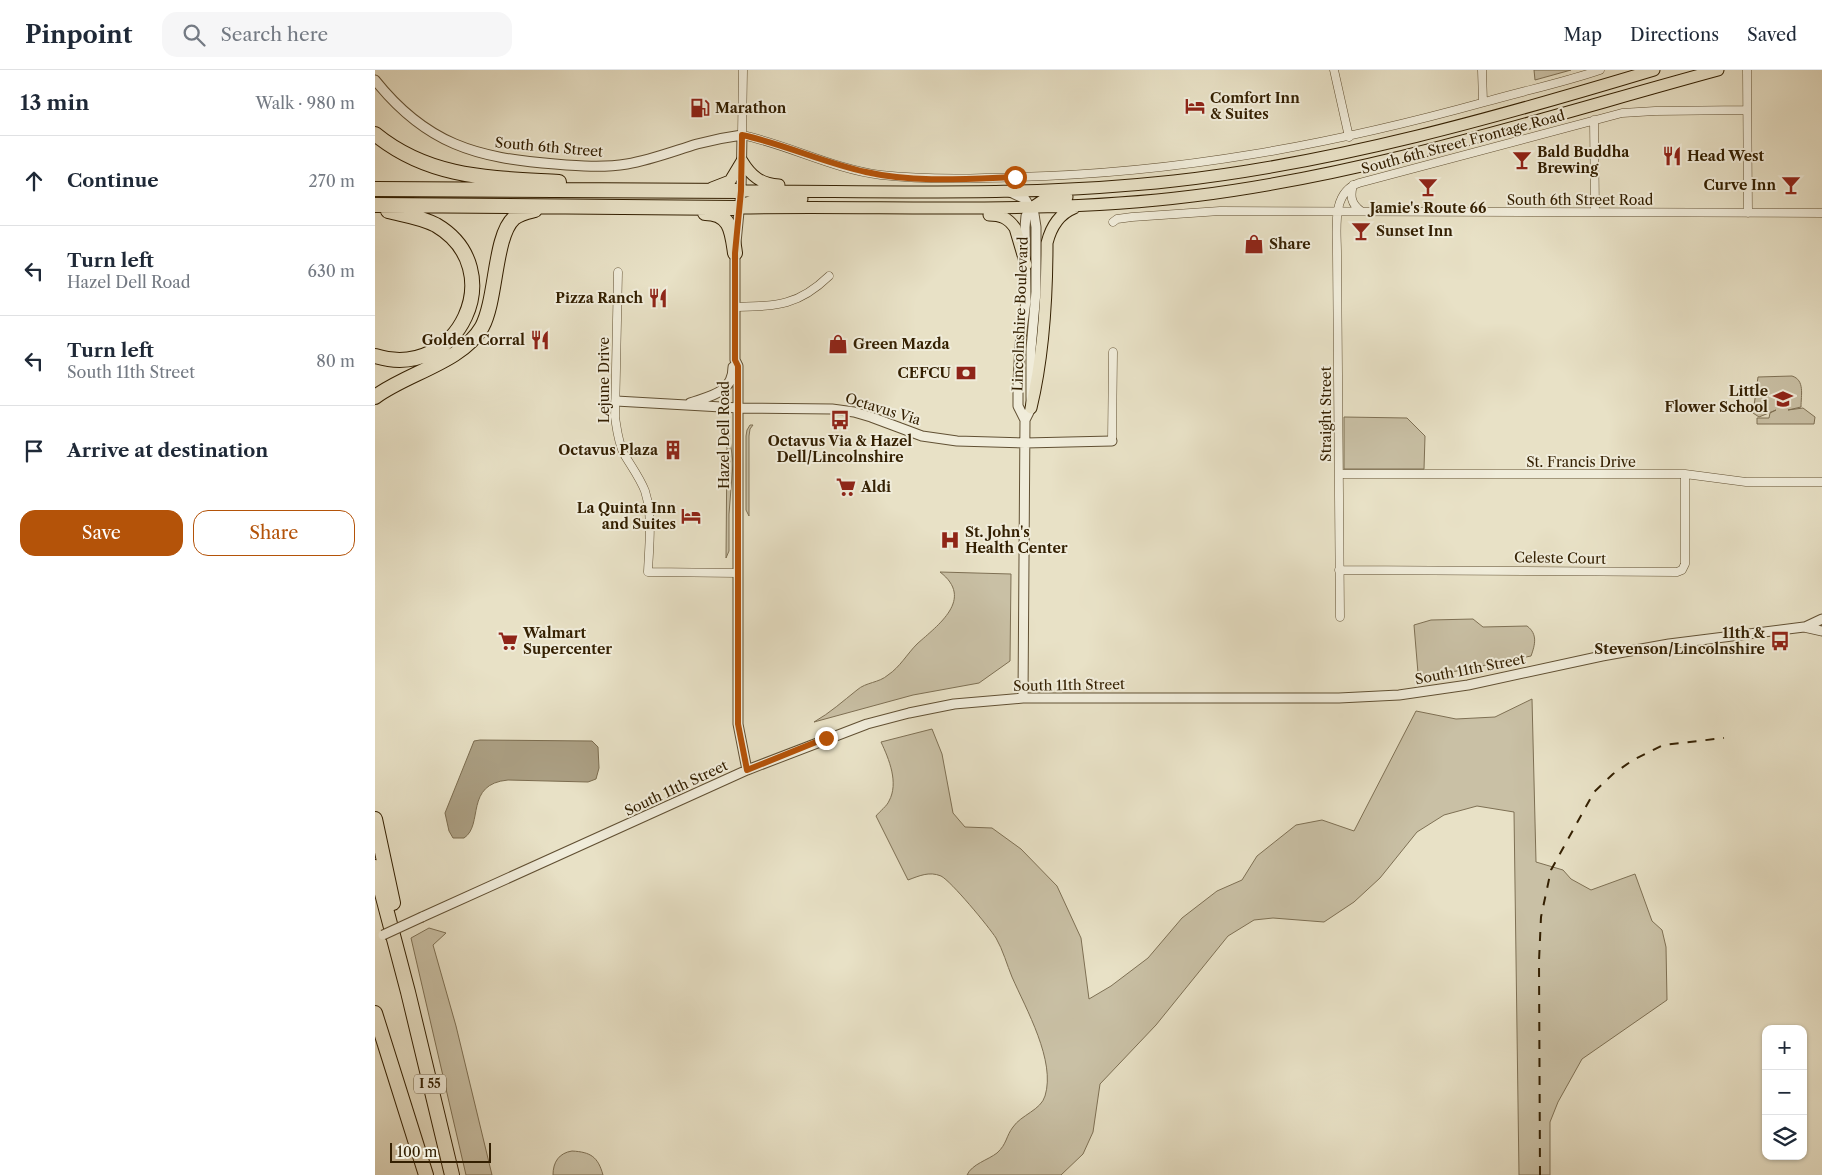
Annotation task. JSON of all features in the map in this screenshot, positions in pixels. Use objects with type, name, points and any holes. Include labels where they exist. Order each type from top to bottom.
[{"type":"highway","points":[[375,134],[395,149],[417,161],[459,174],[594,184],[632,190]]},
{"type":"highway","points":[[375,189],[741,191]]},
{"type":"highway","points":[[640,207],[655,202],[730,198],[741,191]]},
{"type":"highway","points":[[375,397],[399,382],[455,353],[473,339],[482,327],[488,312],[503,240],[508,227],[515,218],[524,212],[555,206]]},
{"type":"highway","points":[[375,207],[738,208]]},
{"type":"highway","points":[[375,207],[429,222],[447,233],[458,244],[465,257],[470,271],[472,286],[470,303],[465,319],[455,334],[441,347],[424,356],[409,360],[394,360],[375,356]]},
{"type":"highway","points":[[640,207],[654,213],[709,213],[723,217],[732,233],[735,253]]},
{"type":"highway","points":[[375,819],[404,951],[408,992]]},
{"type":"highway","name":"I 55","points":[[375,867],[408,992],[452,1175]]},
{"type":"highway","points":[[375,1013],[397,1085]]},
{"type":"highway","name":"I 55","points":[[375,1028],[397,1085],[426,1175]]},
{"type":"main road","points":[[741,191],[1010,192],[1145,184],[1237,173],[1348,152],[1424,134],[1655,70]]},
{"type":"main road","points":[[1031,408],[1037,382],[1046,310],[1047,243],[1056,221],[1072,208],[1193,196],[1347,169],[1449,145],[1718,70]]},
{"type":"main road","points":[[703,191],[721,186],[730,181],[742,161],[755,178],[765,184],[821,186],[848,192]]},
{"type":"main road","points":[[1032,208],[1042,201],[1054,198],[1193,186],[1237,173]]},
{"type":"main road","points":[[738,208],[758,200],[820,198],[848,192]]},
{"type":"main road","points":[[738,208],[860,209],[1086,206]]},
{"type":"main road","points":[[860,209],[886,214],[997,215],[1005,218],[1015,228],[1026,265]]},
{"type":"street","name":"Hazel Dell Road","points":[[743,70],[741,191],[735,253],[735,360],[738,366],[739,408],[738,724],[747,770]]},
{"type":"street","points":[[1335,70],[1349,137]]},
{"type":"street","points":[[1482,70],[1483,102]]},
{"type":"street","points":[[742,135],[766,140],[848,168],[901,177],[1040,177],[1150,169],[1253,156],[1349,137],[1598,70]]},
{"type":"street","points":[[1747,70],[1748,213]]},
{"type":"street","name":"South 6th Street","points":[[375,80],[400,108],[423,127],[440,137],[476,152],[504,159],[586,166],[619,165],[647,160],[710,140],[742,135]]},
{"type":"street","name":"South 6th Street Frontage Road","points":[[1338,211],[1344,193],[1353,185],[1594,120],[1637,112],[1747,110]]},
{"type":"street","points":[[1594,120],[1595,212]]},
{"type":"street","points":[[1353,185],[1351,199],[1355,207],[1363,211]]},
{"type":"street","points":[[1010,192],[1025,199],[1032,208]]},
{"type":"street","name":"Lincolnshire Boulevard","points":[[1023,698],[1025,420],[1031,408],[1031,349],[1036,292],[1036,227],[1035,214],[1032,208],[1026,216],[1025,227],[1026,302],[1020,345],[1018,382],[1018,406],[1025,420]]},
{"type":"street","points":[[1113,222],[1117,219],[1187,212],[1338,211]]},
{"type":"street","name":"South 6th Street Road","points":[[1338,211],[1822,213]]},
{"type":"street","name":"Straight Street","points":[[1338,211],[1340,617]]},
{"type":"street","name":"Lejune Drive","points":[[618,272],[615,417],[618,439],[645,490],[649,518],[648,572],[738,573]]},
{"type":"street","points":[[735,307],[770,306],[790,302],[814,290],[829,276]]},
{"type":"street","points":[[1112,441],[1113,352]]},
{"type":"street","points":[[687,404],[725,388],[733,376],[735,360]]},
{"type":"street","name":"Octavus Via","points":[[616,402],[739,408],[832,409],[862,414],[909,432],[935,439],[957,441],[1025,443],[1112,441]]},
{"type":"street","name":"St. Francis Drive","points":[[1339,474],[1685,474],[1746,482],[1822,482]]},
{"type":"street","name":"Celeste Court","points":[[1339,570],[1677,572],[1683,570],[1685,564],[1685,474]]},
{"type":"street","name":"South 11th Street","points":[[1804,628],[1822,619]]},
{"type":"street","name":"South 11th Street","points":[[375,938],[747,770],[867,724],[954,704],[1023,698],[1339,698],[1399,696],[1469,685],[1602,656],[1669,644],[1804,628],[1822,631]]},
{"type":"shaded area","points":[[1534,70],[1571,70],[1535,80]]},
{"type":"shaded area","points":[[1792,376],[1801,384],[1801,407],[1788,410],[1803,408],[1815,417],[1814,424],[1757,424],[1757,418],[1769,418],[1770,413],[1776,410],[1759,417],[1753,413],[1758,377]]},
{"type":"shaded area","points":[[1344,417],[1407,418],[1425,436],[1424,469],[1344,469]]},
{"type":"shaded area","points":[[750,425],[753,425],[749,436],[749,516],[746,510],[746,436]]},
{"type":"shaded area","points":[[722,426],[725,426],[730,439],[733,463],[729,514],[729,551],[726,558],[727,442]]},
{"type":"shaded area","points":[[940,572],[1011,574],[1010,661],[979,683],[913,695],[814,722],[861,687],[881,680],[892,672],[917,644],[943,620],[954,602],[954,592],[950,582]]},
{"type":"shaded area","points":[[1473,619],[1483,627],[1527,626],[1534,636],[1531,656],[1425,677],[1418,673],[1414,625],[1431,620]]},
{"type":"shaded area","points":[[1532,699],[1536,862],[1563,870],[1571,879],[1591,890],[1635,874],[1652,921],[1662,930],[1666,947],[1667,1000],[1582,1059],[1558,1102],[1550,1122],[1550,1175],[1519,1175],[1514,812],[1477,806],[1444,815],[1417,832],[1380,878],[1354,902],[1324,922],[1273,918],[1254,920],[1228,936],[1156,1025],[1100,1084],[1093,1132],[1083,1154],[1061,1175],[967,1175],[976,1165],[997,1153],[1017,1123],[1043,1101],[1047,1082],[1043,1051],[1001,947],[992,932],[961,895],[941,876],[928,874],[908,880],[876,816],[888,803],[893,787],[890,763],[881,742],[932,729],[942,754],[953,813],[965,827],[992,828],[1021,849],[1057,886],[1081,938],[1089,999],[1111,986],[1148,958],[1182,918],[1217,891],[1242,880],[1257,856],[1296,825],[1322,820],[1354,831],[1416,711],[1456,719],[1495,717]]},
{"type":"shaded area","points":[[474,741],[592,741],[598,747],[599,768],[596,779],[588,782],[508,780],[494,783],[485,789],[480,797],[470,832],[464,838],[453,838],[449,831],[445,813]]},
{"type":"shaded area","points":[[429,928],[446,933],[433,945],[456,1026],[492,1175],[466,1175],[411,938]]},
{"type":"shaded area","points":[[572,1151],[589,1154],[593,1157],[599,1164],[603,1175],[553,1175],[554,1166],[560,1156]]},
{"type":"railway","points":[[1540,1175],[1539,961],[1541,917],[1551,870],[1594,792],[1613,774],[1633,760],[1663,745],[1724,738]]},
{"type":"place","name":"Comfort Inn & Suites","points":[[1195,106]]},
{"type":"place","name":"Marathon","points":[[700,108]]},
{"type":"place","name":"Head West","points":[[1672,156]]},
{"type":"place","name":"Bald Buddha Brewing","points":[[1522,160]]},
{"type":"place","name":"Curve Inn","points":[[1791,185]]},
{"type":"place","name":"Jamie's Route 66","points":[[1428,187]]},
{"type":"place","name":"Sunset Inn","points":[[1361,231]]},
{"type":"place","name":"Share","points":[[1254,244]]},
{"type":"place","name":"Pizza Ranch","points":[[658,298]]},
{"type":"place","name":"Golden Corral","points":[[540,340]]},
{"type":"place","name":"Green Mazda","points":[[838,344]]},
{"type":"place","name":"CEFCU","points":[[966,373]]},
{"type":"place","name":"Little Flower School","points":[[1783,399]]},
{"type":"place","name":"Octavus Via & Hazel Dell/Lincolnshire","points":[[840,420]]},
{"type":"place","name":"Octavus Plaza","points":[[673,450]]},
{"type":"place","name":"Aldi","points":[[846,487]]},
{"type":"place","name":"La Quinta Inn and Suites","points":[[691,516]]},
{"type":"place","name":"St. John's Health Center","points":[[950,540]]},
{"type":"place","name":"Walmart Supercenter","points":[[508,641]]},
{"type":"place","name":"11th & Stevenson/Lincolnshire","points":[[1780,641]]},
{"type":"route","points":[[826,738],[747,770],[738,724],[737,524],[739,408],[738,366],[735,360],[735,253],[741,191],[742,135],[766,140],[848,168],[878,174],[901,177],[946,178],[1015,177]]}]
